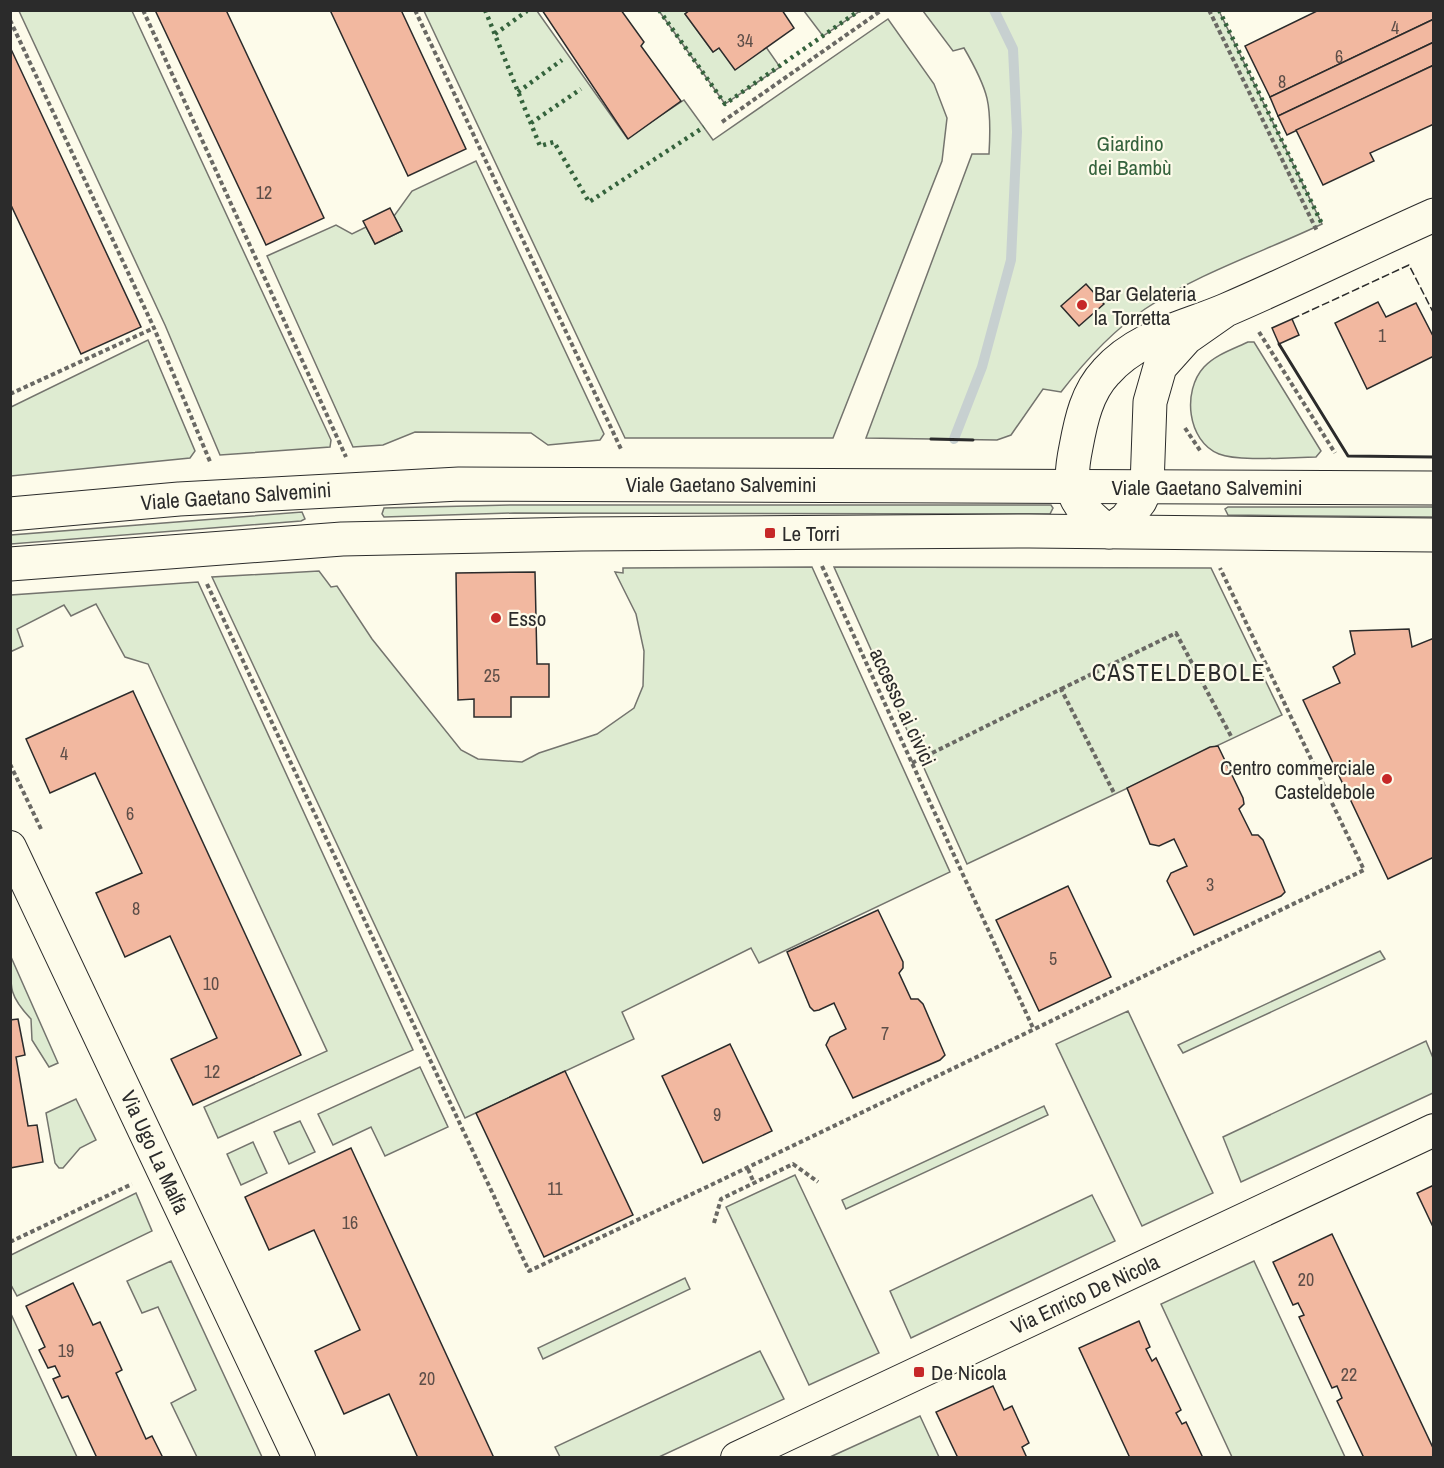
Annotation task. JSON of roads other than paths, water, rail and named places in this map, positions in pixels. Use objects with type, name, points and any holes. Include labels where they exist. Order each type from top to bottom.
[{"type":"main road","points":[[1109,532],[1126,519],[1140,501],[1147,486],[1150,402],[1160,367],[1186,338],[1240,317],[1434,215]]},
{"type":"main road","points":[[1109,532],[1093,520],[1077,501],[1071,486],[1073,458],[1089,397],[1106,372],[1147,340],[1240,317]]},
{"type":"main road","points":[[342,539],[344,475]]},
{"type":"main road","name":"Viale Gaetano Salvemini","points":[[10,514],[179,499],[344,475],[459,484],[1434,488]]},
{"type":"main road","points":[[10,564],[342,539],[593,534],[1109,532],[1434,535]]},
{"type":"street","name":"Via Ugo La Malfa","points":[[10,847],[299,1458]]},
{"type":"street","name":"Via Enrico De Nicola","points":[[737,1458],[1434,1131]]},
{"type":"waterway","points":[[954,439],[982,367],[1011,260],[1017,132],[1013,49],[994,10]]},
{"type":"place","name":"Bar Gelateria la Torretta","points":[[1082,305]]},
{"type":"place","name":"Le Torri","points":[[770,533]]},
{"type":"place","name":"Esso","points":[[496,618]]},
{"type":"place","name":"Centro commerciale Casteldebole","points":[[1387,779]]},
{"type":"place","name":"De Nicola","points":[[919,1372]]},
{"type":"district","name":"CASTELDEBOLE","points":[[1179,672]]},
{"type":"park label","name":"Giardino dei Bambù","points":[[1130,155]]}]
